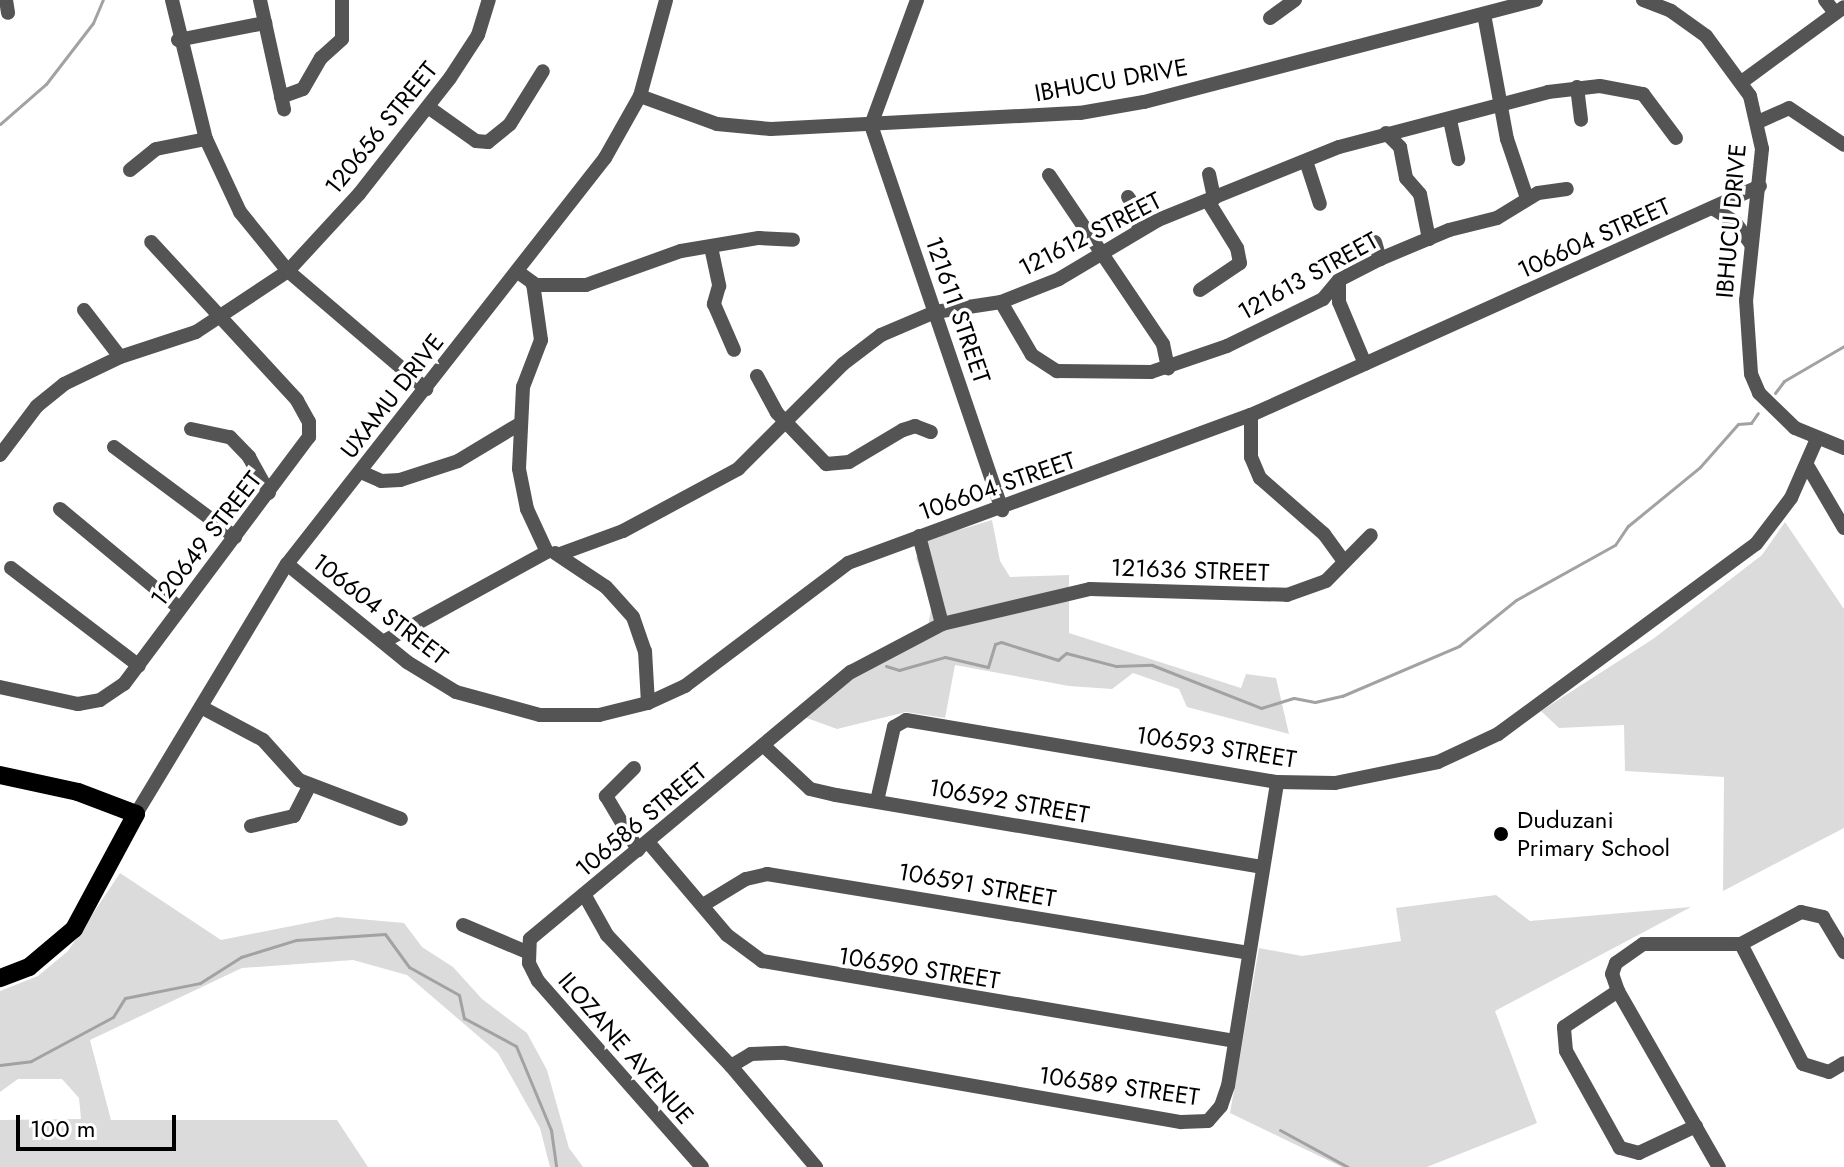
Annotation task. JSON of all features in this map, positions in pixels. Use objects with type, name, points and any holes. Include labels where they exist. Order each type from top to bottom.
[{"type":"main road","points":[[0,775],[78,792],[136,814],[74,929],[42,959],[0,978]]},
{"type":"street","points":[[172,0],[178,40],[206,139],[231,198],[288,271],[426,389]]},
{"type":"street","points":[[260,0],[282,103],[310,82],[321,58],[342,39],[342,0]]},
{"type":"street","name":"120656 STREET","points":[[2,449],[50,394],[120,357],[220,320],[288,271],[428,107],[478,35],[489,0]]},
{"type":"street","name":"UXAMU DRIVE","points":[[136,814],[287,564],[605,158],[640,96],[666,0]]},
{"type":"street","points":[[871,125],[890,63],[908,32],[917,0]]},
{"type":"street","points":[[1270,18],[1295,0]]},
{"type":"street","name":"IBHUCU DRIVE","points":[[640,96],[686,115],[742,127],[871,125],[1080,113],[1144,102],[1535,0]]},
{"type":"street","name":"IBHUCU DRIVE","points":[[1643,0],[1693,25],[1743,81],[1758,122],[1760,186],[1751,244],[1745,330],[1751,374],[1766,402],[1816,441],[1844,448]]},
{"type":"street","points":[[1743,81],[1840,10],[1825,0]]},
{"type":"street","points":[[1484,14],[1501,106],[1527,198]]},
{"type":"street","points":[[178,40],[265,23]]},
{"type":"street","points":[[428,107],[476,141],[488,142],[510,124],[543,71]]},
{"type":"street","name":"121612 STREET","points":[[383,642],[553,553],[623,531],[709,486],[754,458],[785,422],[861,349],[908,321],[935,312],[1001,302],[1104,253],[1138,230],[1306,161],[1386,133],[1577,87],[1609,86],[1643,94],[1676,138]]},
{"type":"street","points":[[1577,87],[1581,120]]},
{"type":"street","points":[[1758,122],[1789,108],[1844,145]]},
{"type":"street","points":[[1450,120],[1458,159]]},
{"type":"street","name":"121611 STREET","points":[[871,125],[1002,510]]},
{"type":"street","points":[[1386,133],[1400,147],[1406,178],[1421,197],[1429,239]]},
{"type":"street","points":[[130,170],[156,149],[206,139]]},
{"type":"street","points":[[1306,161],[1320,204]]},
{"type":"street","points":[[1200,290],[1240,263],[1237,248],[1211,200],[1209,174]]},
{"type":"street","points":[[1049,175],[1163,344],[1168,368]]},
{"type":"street","name":"106604 STREET","points":[[287,564],[383,642],[456,692],[507,709],[570,718],[648,703],[712,668],[836,570],[919,536],[1002,510],[1251,415],[1760,186]]},
{"type":"street","name":"121613 STREET","points":[[1001,302],[1032,355],[1057,371],[1168,368],[1323,299],[1339,280],[1380,259],[1429,239],[1497,218],[1527,198],[1567,189]]},
{"type":"street","points":[[1128,197],[1142,217],[1138,230]]},
{"type":"street","points":[[1714,209],[1735,222],[1751,244]]},
{"type":"street","points":[[533,285],[586,285],[655,259],[759,238],[793,240]]},
{"type":"street","name":"120649 STREET","points":[[0,687],[90,704],[124,684],[178,607],[305,446],[309,422],[276,375],[220,320],[151,242]]},
{"type":"street","points":[[1375,242],[1380,259]]},
{"type":"street","points":[[711,247],[719,286],[714,304],[734,350]]},
{"type":"street","points":[[518,272],[533,285],[541,340],[523,387],[518,425],[521,486],[553,553],[606,587],[633,617],[645,651],[648,703]]},
{"type":"street","points":[[1339,280],[1339,302],[1365,364]]},
{"type":"street","points":[[1323,299],[1339,302]]},
{"type":"street","points":[[84,310],[120,357]]},
{"type":"street","points":[[757,376],[785,422],[826,464],[849,462],[915,426],[931,432]]},
{"type":"street","points":[[1251,415],[1251,457],[1260,478],[1324,534],[1344,562]]},
{"type":"street","points":[[361,472],[381,481],[400,480],[458,461],[518,425]]},
{"type":"street","points":[[191,429],[230,437],[249,457],[269,493]]},
{"type":"street","name":"106593 STREET","points":[[877,801],[894,727],[906,720],[1277,782],[1335,783],[1410,769],[1498,734],[1756,544],[1779,517],[1807,465],[1816,441]]},
{"type":"street","points":[[114,447],[235,537]]},
{"type":"street","points":[[1807,465],[1844,528]]},
{"type":"street","points":[[60,509],[178,607]]},
{"type":"street","name":"121636 STREET","points":[[942,624],[1090,589],[1287,595],[1326,581],[1371,535]]},
{"type":"street","points":[[919,536],[942,624]]},
{"type":"street","points":[[11,568],[139,666]]},
{"type":"street","name":"106586 STREET","points":[[816,1167],[731,1066],[607,935],[584,894],[851,672],[942,624]]},
{"type":"street","points":[[201,707],[263,740],[288,773],[309,786],[401,819]]},
{"type":"street","name":"106592 STREET","points":[[763,745],[810,789],[1263,867]]},
{"type":"street","name":"106590 STREET","points":[[634,768],[606,796],[643,846],[741,948],[790,970],[1234,1041]]},
{"type":"street","name":"106589 STREET","points":[[731,1066],[751,1054],[785,1053],[1198,1123],[1214,1117],[1221,1106],[1234,1041],[1277,782]]},
{"type":"street","points":[[251,826],[294,816],[309,786]]},
{"type":"street","name":"106591 STREET","points":[[703,905],[746,879],[767,874],[1249,953]]},
{"type":"street","points":[[463,925],[527,952],[535,933],[584,894]]},
{"type":"street","points":[[1719,1167],[1612,980],[1616,963],[1643,944],[1747,940],[1801,912],[1816,912],[1844,952]]},
{"type":"street","points":[[1747,940],[1803,1064],[1829,1072],[1844,1063]]},
{"type":"street","name":"ILOZANE AVENUE","points":[[527,952],[538,981],[702,1167]]},
{"type":"street","points":[[1618,991],[1566,1024],[1561,1033],[1620,1148],[1639,1153],[1696,1126]]},
{"type":"shaded area","points":[[992,520],[1000,561],[1010,577],[1069,575],[1069,633],[1241,688],[1246,674],[1276,678],[1289,734],[1187,707],[1179,689],[1133,673],[1112,689],[1069,686],[955,665],[945,718],[906,712],[837,729],[804,717],[848,668],[928,626],[932,604],[916,558],[929,539]]},
{"type":"shaded area","points":[[1785,522],[1844,609],[1844,828],[1723,891],[1724,777],[1625,771],[1624,725],[1559,728],[1541,711],[1653,639],[1762,555]]},
{"type":"shaded area","points":[[120,873],[221,940],[337,917],[404,923],[422,947],[453,967],[482,999],[527,1033],[547,1070],[569,1148],[583,1167],[550,1167],[540,1128],[498,1053],[407,975],[353,960],[242,968],[90,1040],[111,1120],[337,1120],[368,1167],[0,1167],[0,1120],[81,1119],[79,1098],[62,1079],[18,1079],[0,1092],[0,991],[38,976],[68,951]]},
{"type":"shaded area","points":[[1496,895],[1530,921],[1691,907],[1495,1011],[1537,1123],[1427,1167],[1342,1167],[1230,1113],[1259,948],[1302,956],[1401,941],[1396,908]]},
{"type":"waterway","points":[[0,124],[46,84],[93,23],[103,0]]},
{"type":"waterway","points":[[1775,393],[1784,381],[1844,346]]},
{"type":"waterway","points":[[886,666],[899,670],[945,657],[988,667],[995,644],[1001,642],[1058,660],[1066,653],[1116,666],[1152,665],[1261,708],[1294,698],[1315,702],[1342,696],[1459,646],[1516,600],[1615,545],[1628,526],[1700,467],[1738,424],[1751,423],[1758,413]]},
{"type":"waterway","points":[[0,1065],[31,1061],[113,1017],[125,998],[200,983],[241,957],[296,940],[385,934],[409,967],[459,995],[464,1018],[516,1046],[551,1130],[556,1167]]},
{"type":"waterway","points":[[1280,1130],[1348,1167]]},
{"type":"place","name":"Duduzani Primary School","points":[[1501,834]]}]
